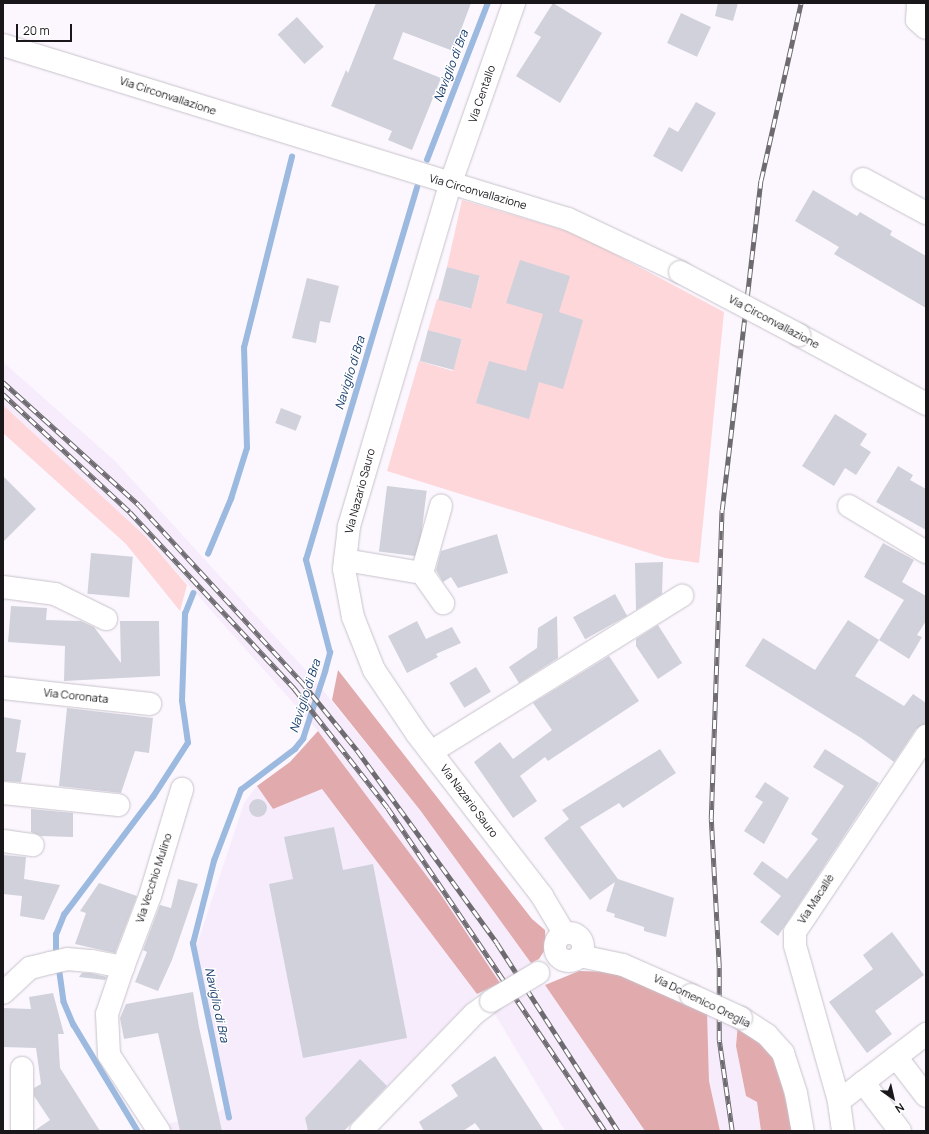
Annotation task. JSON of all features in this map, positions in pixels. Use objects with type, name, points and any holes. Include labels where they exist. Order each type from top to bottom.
[{"type":"street","name":"Via Centallo","points":[[450,185],[514,3]]},
{"type":"street","points":[[918,3],[917,20],[926,28]]},
{"type":"street","name":"Via Circonvallazione","points":[[3,45],[450,185],[568,220],[680,272],[926,404]]},
{"type":"street","points":[[863,179],[926,213]]},
{"type":"street","name":"Via Nazario Sauro","points":[[450,185],[349,527],[345,560],[354,617],[374,670],[431,752],[542,896],[564,933],[573,933],[581,938],[584,948],[570,957]]},
{"type":"street","points":[[422,573],[441,506]]},
{"type":"street","points":[[849,506],[926,552]]},
{"type":"street","points":[[345,560],[422,573],[443,603]]},
{"type":"street","points":[[3,587],[55,594],[106,619]]},
{"type":"street","points":[[431,752],[682,596]]},
{"type":"street","name":"Via Coronata","points":[[3,688],[150,704]]},
{"type":"street","name":"Via Macallè","points":[[843,1131],[839,1102],[795,945],[795,932],[926,736]]},
{"type":"street","name":"Via Vecchio Mulino","points":[[159,1131],[109,1055],[106,1014],[150,896],[182,789]]},
{"type":"street","points":[[3,793],[118,805]]},
{"type":"street","points":[[3,841],[33,845]]},
{"type":"street","points":[[361,1131],[474,1014],[491,1001],[538,973],[570,957]]},
{"type":"street","name":"Via Domenico Oreglia","points":[[570,957],[623,965],[741,1018],[768,1035],[783,1053],[796,1093],[803,1131]]},
{"type":"street","points":[[3,993],[30,968],[59,961],[123,967]]},
{"type":"street","points":[[839,1102],[926,1034]]},
{"type":"street","points":[[896,1057],[926,1096]]},
{"type":"street","points":[[22,1068],[22,1131]]},
{"type":"street","points":[[863,1082],[900,1131]]},
{"type":"shaded area","points":[[462,200],[577,234],[724,312],[699,563],[665,558],[387,471],[419,361],[453,371],[462,339],[428,330],[437,299],[470,309],[480,277],[447,267]]},
{"type":"shaded area","points":[[3,362],[114,460],[312,677],[420,810],[531,963],[500,983],[441,895],[318,731],[145,536],[3,405]]},
{"type":"shaded area","points":[[3,405],[145,536],[187,585],[180,611],[126,544],[3,433]]},
{"type":"shaded area","points":[[338,670],[532,919],[545,930],[546,948],[539,959],[531,963],[420,810],[332,700]]},
{"type":"shaded area","points":[[318,731],[441,895],[500,983],[477,994],[322,789],[273,809],[257,786],[290,762]]},
{"type":"shaded area","points":[[257,786],[273,809],[322,789],[477,994],[344,1131],[169,1131],[167,1124],[219,1112],[226,1106],[194,953],[244,803]]},
{"type":"shaded area","points":[[579,971],[613,972],[707,1010],[709,1081],[720,1131],[645,1131],[545,985]]},
{"type":"shaded area","points":[[545,985],[645,1131],[565,1131],[493,1011]]},
{"type":"shaded area","points":[[707,1010],[738,1023],[736,1046],[746,1096],[757,1102],[761,1131],[720,1131],[709,1081]]},
{"type":"shaded area","points":[[738,1023],[773,1048],[793,1131],[761,1131],[757,1102],[746,1096],[736,1046]]},
{"type":"building","points":[[376,3],[471,3],[453,51],[403,32],[393,59],[441,78],[412,150],[388,140],[392,131],[331,106],[346,70],[348,73]]},
{"type":"building","points":[[553,3],[602,33],[560,103],[516,76],[541,37],[534,33]]},
{"type":"building","points":[[718,3],[738,3],[733,21],[715,16]]},
{"type":"building","points":[[681,13],[711,27],[697,57],[667,43]]},
{"type":"building","points":[[297,17],[324,47],[304,64],[278,34]]},
{"type":"building","points":[[696,102],[716,113],[682,172],[653,156],[669,127],[678,132]]},
{"type":"building","points":[[813,190],[857,216],[860,212],[892,231],[890,235],[926,256],[926,308],[834,254],[839,247],[795,221]]},
{"type":"building","points":[[520,260],[570,276],[559,312],[583,320],[563,389],[539,382],[529,419],[476,403],[489,361],[526,371],[543,314],[506,303]]},
{"type":"building","points":[[447,267],[480,276],[471,309],[438,300]]},
{"type":"building","points":[[307,278],[339,286],[330,323],[320,321],[316,343],[292,338]]},
{"type":"building","points":[[428,330],[462,339],[454,370],[420,361]]},
{"type":"building","points":[[281,408],[302,416],[296,431],[275,423]]},
{"type":"building","points":[[835,414],[867,434],[860,445],[871,452],[856,475],[845,468],[834,486],[802,466]]},
{"type":"building","points":[[898,466],[913,475],[910,480],[926,489],[926,530],[876,502]]},
{"type":"building","points":[[3,476],[36,509],[3,542]]},
{"type":"building","points":[[387,486],[427,491],[419,556],[379,552]]},
{"type":"building","points":[[497,534],[508,573],[458,588],[451,577],[443,582],[436,570],[441,551]]},
{"type":"building","points":[[883,543],[914,560],[902,582],[926,596],[926,621],[917,635],[922,637],[909,659],[879,640],[904,600],[864,577]]},
{"type":"building","points":[[91,553],[133,557],[129,598],[87,594]]},
{"type":"building","points":[[663,562],[662,594],[636,610],[635,563]]},
{"type":"building","points":[[615,594],[627,616],[585,639],[573,617]]},
{"type":"building","points":[[11,606],[47,608],[46,620],[81,621],[94,627],[121,663],[120,621],[159,621],[160,676],[64,681],[65,646],[8,642]]},
{"type":"building","points":[[557,616],[558,658],[519,683],[509,667],[537,648],[538,628]]},
{"type":"building","points":[[848,620],[879,640],[855,676],[904,706],[913,694],[926,703],[926,724],[916,729],[894,762],[861,738],[745,666],[763,638],[815,670]]},
{"type":"building","points":[[417,621],[426,639],[452,627],[461,643],[436,654],[438,657],[407,673],[388,636]]},
{"type":"building","points":[[658,625],[682,663],[658,679],[636,646],[636,639]]},
{"type":"building","points":[[609,656],[639,701],[548,761],[545,757],[520,776],[537,801],[513,818],[474,762],[500,742],[513,759],[552,730],[533,703]]},
{"type":"building","points":[[476,667],[491,692],[464,708],[449,683]]},
{"type":"building","points":[[67,708],[153,718],[149,753],[135,751],[121,793],[59,786]]},
{"type":"building","points":[[3,717],[21,720],[16,752],[26,753],[21,782],[3,781]]},
{"type":"building","points":[[660,749],[676,773],[623,808],[619,803],[580,827],[618,879],[674,898],[666,937],[644,931],[644,927],[614,917],[615,914],[606,911],[615,882],[590,900],[544,838],[569,819],[562,810]]},
{"type":"building","points":[[825,749],[879,783],[778,936],[760,922],[781,896],[753,874],[762,861],[787,879],[818,839],[811,834],[844,786],[813,767]]},
{"type":"building","points":[[765,782],[789,798],[764,844],[744,831],[763,802],[755,797]]},
{"type":"building","points":[[254,799],[262,799],[267,804],[265,815],[262,817],[254,817],[249,812],[249,804]]},
{"type":"building","points":[[31,809],[73,813],[73,837],[41,836],[31,832]]},
{"type":"building","points":[[334,827],[343,870],[373,864],[407,1038],[303,1058],[269,884],[293,879],[284,837]]},
{"type":"building","points":[[3,855],[26,857],[24,879],[60,885],[44,920],[20,916],[22,896],[3,894]]},
{"type":"building","points":[[178,879],[198,884],[172,960],[158,991],[135,982],[147,952],[143,950],[160,905],[171,908]]},
{"type":"building","points":[[99,883],[137,896],[115,953],[75,944],[86,913],[80,911]]},
{"type":"building","points":[[892,932],[924,975],[875,1011],[892,1034],[867,1053],[829,1002],[873,969],[863,955]]},
{"type":"building","points":[[82,973],[90,973],[107,977],[105,980],[79,977]]},
{"type":"building","points":[[193,992],[199,1027],[222,1131],[180,1131],[158,1033],[124,1039],[120,1018],[126,1004]]},
{"type":"building","points":[[53,993],[64,1034],[58,1034],[60,1068],[100,1131],[34,1131],[50,1120],[34,1096],[34,1088],[41,1084],[36,1048],[3,1047],[3,1008],[31,1009],[29,997]]},
{"type":"building","points":[[495,1056],[544,1131],[481,1131],[475,1123],[463,1131],[424,1131],[419,1122],[458,1096],[451,1085]]},
{"type":"building","points":[[360,1059],[387,1086],[344,1131],[308,1131],[305,1118]]},
{"type":"waterway","name":"Naviglio di Bra","points":[[427,160],[488,3]]},
{"type":"waterway","points":[[208,554],[231,499],[247,448],[244,348],[292,157]]},
{"type":"waterway","name":"Naviglio di Bra","points":[[229,1118],[193,944],[214,861],[241,790],[295,749],[303,739],[325,672],[330,653],[306,560],[417,187]]},
{"type":"waterway","points":[[56,956],[56,935],[64,915],[153,797],[188,743],[182,701],[185,614],[193,594]]},
{"type":"waterway","points":[[59,966],[64,1002],[74,1025],[138,1131]]},
{"type":"railway","points":[[732,1131],[719,1040],[719,966],[711,819],[722,510],[761,180],[801,3]]},
{"type":"railway","points":[[3,382],[139,505],[301,681],[357,750],[497,943],[618,1131]]},
{"type":"railway","points":[[3,394],[130,512],[294,688],[388,808],[605,1131]]}]
